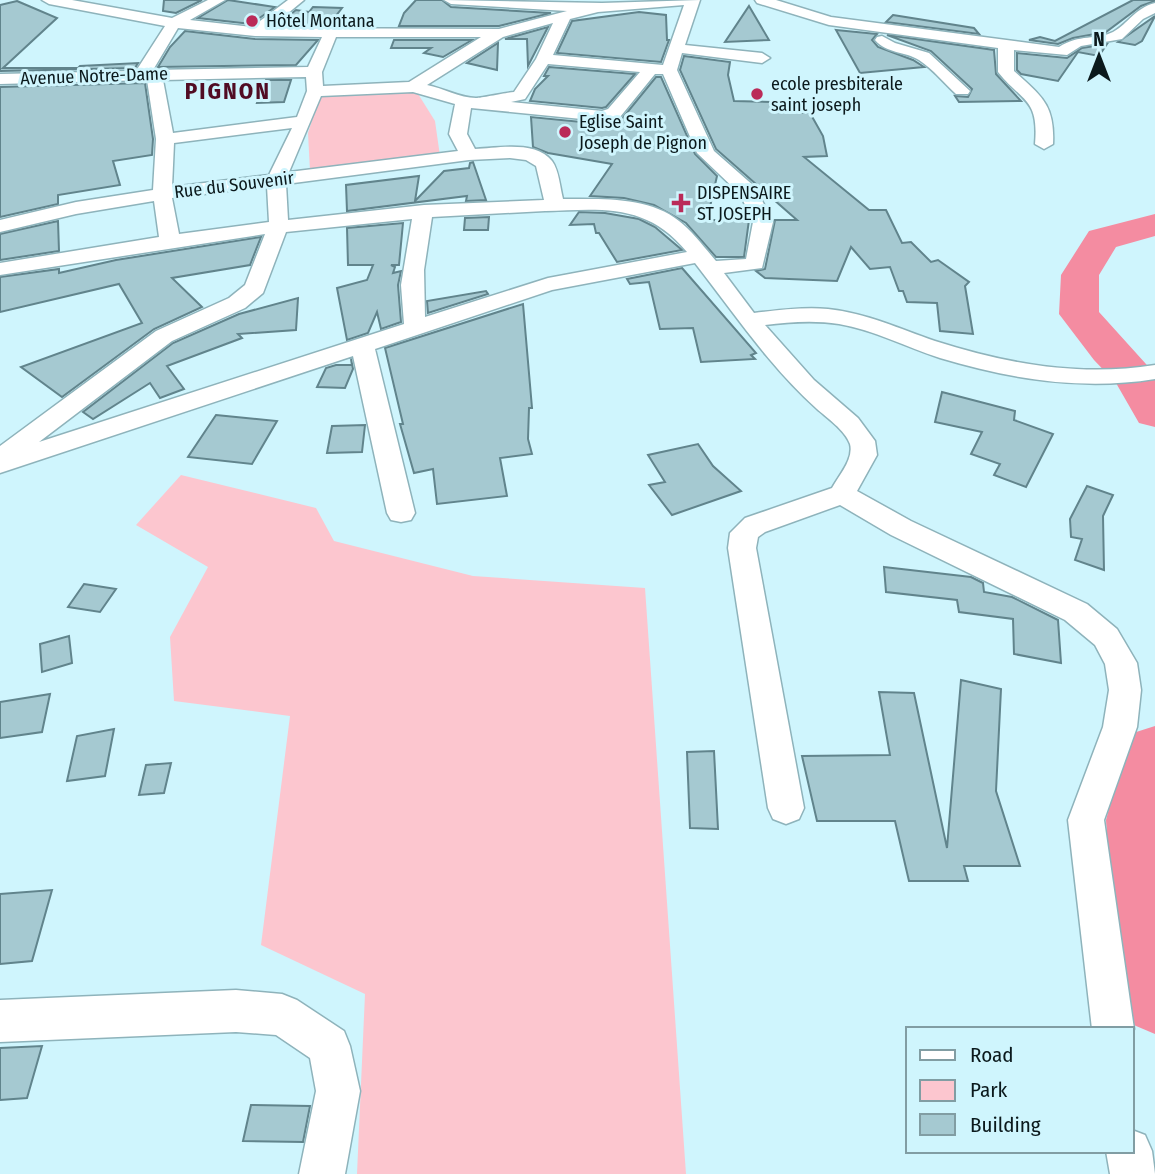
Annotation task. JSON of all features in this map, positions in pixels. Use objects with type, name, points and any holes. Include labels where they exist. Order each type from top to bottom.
[{"type":"street","points":[[49,0],[174,23],[327,41],[499,33],[618,3],[663,5],[692,0],[675,48],[660,69],[614,113],[602,116],[464,102],[438,92],[413,87],[315,91]]},
{"type":"street","points":[[100,10],[119,0]]},
{"type":"street","points":[[170,240],[162,194],[165,139],[148,74],[174,23],[218,0]]},
{"type":"street","points":[[262,32],[297,0]]},
{"type":"street","points":[[451,0],[600,8]]},
{"type":"street","points":[[762,0],[829,21],[1062,51],[1077,42],[1117,36],[1138,16],[1155,7]]},
{"type":"street","points":[[1138,16],[1155,20]]},
{"type":"street","points":[[464,102],[519,96],[544,60],[563,18]]},
{"type":"street","points":[[876,27],[884,43],[924,56],[962,91]]},
{"type":"street","points":[[413,87],[499,33]]},
{"type":"street","points":[[0,461],[164,336],[237,303],[255,288],[279,225],[276,180],[304,121],[315,91],[314,72],[327,41]]},
{"type":"street","points":[[1006,45],[1006,72],[1039,103],[1045,131],[1044,144]]},
{"type":"street","points":[[675,48],[762,58]]},
{"type":"street","points":[[544,60],[660,69]]},
{"type":"street","points":[[0,461],[416,329],[548,284],[705,262],[755,264],[763,222],[748,191],[706,153],[660,69]]},
{"type":"street","name":"Avenue Notre-Dame","points":[[0,79],[314,72]]},
{"type":"street","points":[[464,102],[458,134],[469,155]]},
{"type":"street","points":[[165,139],[304,121]]},
{"type":"street","name":"Rue du Souvenir","points":[[0,226],[76,208],[162,194],[469,155],[519,154],[541,159],[545,164],[555,205]]},
{"type":"street","points":[[0,269],[170,240],[279,225],[424,211],[555,205],[617,207],[660,216],[705,262],[748,320],[805,385],[849,424],[862,441],[864,455],[842,494],[755,526],[744,533],[743,548],[786,808]]},
{"type":"street","points":[[416,329],[412,314],[413,280],[424,211]]},
{"type":"street","points":[[748,320],[801,315],[837,317],[870,325],[927,346],[1044,376],[1135,377],[1155,372]]},
{"type":"street","points":[[363,346],[401,513]]},
{"type":"street","points":[[842,494],[901,528],[1076,612],[1106,637],[1121,663],[1125,690],[1120,727],[1086,820],[1113,1027]]},
{"type":"street","points":[[0,1021],[236,1011],[282,1015],[329,1046],[338,1091],[322,1174]]},
{"type":"street","points":[[1129,1153],[1133,1174]]},
{"type":"green space","points":[[415,89],[435,121],[440,156],[310,171],[308,133],[320,95]]},
{"type":"green space","points":[[181,475],[316,508],[334,541],[473,576],[645,588],[686,1174],[357,1174],[365,994],[261,945],[290,716],[174,701],[170,637],[208,567],[136,525]]},
{"type":"building","points":[[164,0],[202,0],[176,13],[163,11]]},
{"type":"building","points":[[228,0],[275,7],[251,24],[198,18]]},
{"type":"building","points":[[416,0],[442,0],[451,7],[551,13],[499,26],[399,26],[404,13]]},
{"type":"building","points":[[1133,0],[1155,1],[1141,6],[1106,32],[1073,38],[1058,44],[1029,40],[1040,37],[1055,41]]},
{"type":"building","points":[[17,1],[57,18],[3,68],[78,68],[138,63],[135,68],[0,71],[0,5]]},
{"type":"building","points":[[749,6],[769,40],[725,42]]},
{"type":"building","points":[[313,7],[342,8],[328,26],[277,25],[296,10],[309,12]]},
{"type":"building","points":[[639,12],[666,15],[669,40],[661,62],[557,53],[572,21]]},
{"type":"building","points":[[893,15],[974,28],[979,34],[886,22]]},
{"type":"building","points":[[1155,16],[1142,41],[1135,45],[1118,42]]},
{"type":"building","points":[[548,27],[528,66],[527,39],[505,39]]},
{"type":"building","points":[[836,30],[877,34],[872,40],[878,47],[924,67],[860,73]]},
{"type":"building","points":[[185,31],[255,39],[318,40],[296,65],[158,67],[170,47]]},
{"type":"building","points":[[887,35],[994,50],[996,74],[1021,101],[959,102],[955,96],[968,97],[972,89],[931,51]]},
{"type":"building","points":[[394,40],[472,40],[443,57],[424,53],[431,48],[391,48]]},
{"type":"building","points":[[498,43],[497,70],[467,63]]},
{"type":"building","points":[[1107,44],[1099,56],[1078,52],[1058,81],[1021,74],[1017,70],[1017,53],[1067,58],[1082,48]]},
{"type":"building","points":[[684,56],[730,62],[728,75],[734,101],[771,102],[772,110],[799,110],[800,113],[810,113],[823,136],[827,156],[804,157],[869,210],[886,210],[902,243],[911,242],[931,262],[938,260],[969,282],[965,286],[973,334],[940,331],[937,303],[907,302],[903,291],[899,291],[890,267],[870,269],[851,247],[837,281],[765,278],[756,271],[765,269],[775,220],[797,220],[716,149],[680,70]]},
{"type":"building","points":[[549,67],[635,74],[606,107],[530,101],[535,89],[548,76],[544,76]]},
{"type":"building","points":[[656,77],[661,77],[695,154],[717,176],[707,220],[749,220],[744,257],[716,257],[686,223],[654,205],[624,198],[590,196],[612,164],[548,153],[533,147],[531,117],[602,124],[621,120]]},
{"type":"building","points":[[266,80],[291,80],[284,102],[257,103]]},
{"type":"building","points":[[145,83],[153,139],[152,155],[113,161],[120,185],[58,195],[58,204],[0,217],[0,87]]},
{"type":"building","points":[[473,162],[486,200],[466,201],[467,196],[347,211],[346,185],[419,176],[415,201],[444,171],[469,168]]},
{"type":"building","points":[[579,212],[639,219],[655,227],[682,250],[617,262],[599,233],[596,233],[594,224],[570,225]]},
{"type":"building","points":[[489,217],[488,230],[464,230],[465,218]]},
{"type":"building","points":[[58,221],[59,251],[0,260],[0,234]]},
{"type":"building","points":[[403,223],[399,265],[391,265],[395,267],[393,273],[401,271],[398,285],[401,322],[381,329],[377,312],[368,333],[347,340],[337,288],[367,280],[373,265],[348,265],[347,228]]},
{"type":"building","points":[[261,237],[250,265],[172,278],[202,307],[154,329],[62,397],[21,367],[142,323],[119,284],[0,312],[0,277],[59,269],[59,273],[116,260]]},
{"type":"building","points":[[682,268],[756,353],[751,355],[755,359],[701,362],[693,328],[660,329],[649,282],[630,284],[627,279]]},
{"type":"building","points":[[486,291],[488,294],[428,313],[427,301]]},
{"type":"building","points":[[298,298],[296,330],[238,334],[242,338],[167,366],[184,389],[160,398],[150,383],[93,419],[83,412],[173,343],[239,314]]},
{"type":"building","points":[[523,304],[532,408],[529,408],[528,439],[532,454],[500,458],[507,496],[437,504],[433,469],[414,473],[400,424],[403,424],[385,348]]},
{"type":"building","points":[[351,359],[353,369],[345,388],[317,387],[326,368],[352,365]]},
{"type":"building","points":[[942,392],[1015,411],[1014,420],[1053,434],[1026,487],[994,475],[1000,464],[971,454],[982,432],[935,422]]},
{"type":"building","points":[[216,415],[277,421],[252,464],[188,457]]},
{"type":"building","points":[[365,425],[362,452],[327,453],[332,426]]},
{"type":"building","points":[[698,444],[713,466],[741,491],[672,515],[649,485],[665,482],[648,455]]},
{"type":"building","points":[[1087,486],[1113,495],[1103,516],[1104,570],[1075,560],[1082,539],[1071,537],[1070,519]]},
{"type":"building","points":[[884,567],[971,577],[983,583],[984,592],[1012,597],[1058,620],[1061,663],[1014,654],[1013,619],[959,612],[957,600],[886,592]]},
{"type":"building","points":[[84,584],[116,589],[100,612],[68,607]]},
{"type":"building","points":[[69,636],[72,663],[42,672],[40,644]]},
{"type":"building","points":[[961,680],[1001,689],[996,791],[1020,866],[964,866],[968,881],[909,881],[895,821],[817,821],[802,756],[890,755],[879,692],[914,693],[947,848]]},
{"type":"building","points":[[50,694],[42,732],[0,738],[0,702]]},
{"type":"building","points":[[114,729],[105,776],[67,781],[77,736]]},
{"type":"building","points":[[714,751],[718,829],[690,828],[687,752]]},
{"type":"building","points":[[171,763],[164,793],[139,795],[146,765]]},
{"type":"building","points":[[52,890],[32,961],[0,964],[0,894]]},
{"type":"building","points":[[42,1046],[27,1098],[0,1100],[0,1048]]},
{"type":"building","points":[[251,1105],[310,1106],[303,1142],[243,1141]]},
{"type":"waterway","points":[[1155,225],[1102,239],[1080,275],[1079,314],[1109,351],[1135,377],[1155,413]]},
{"type":"waterway","points":[[1155,752],[1139,820],[1155,997]]},
{"type":"place","name":"Hôtel Montana","points":[[252,21]]},
{"type":"place","name":"ecole presbiterale saint joseph","points":[[757,94]]},
{"type":"place","name":"Eglise Saint Joseph de Pignon","points":[[565,132]]},
{"type":"place","name":"DISPENSAIRE ST JOSEPH","points":[[681,203]]},
{"type":"district","name":"PIGNON","points":[[228,91]]}]
